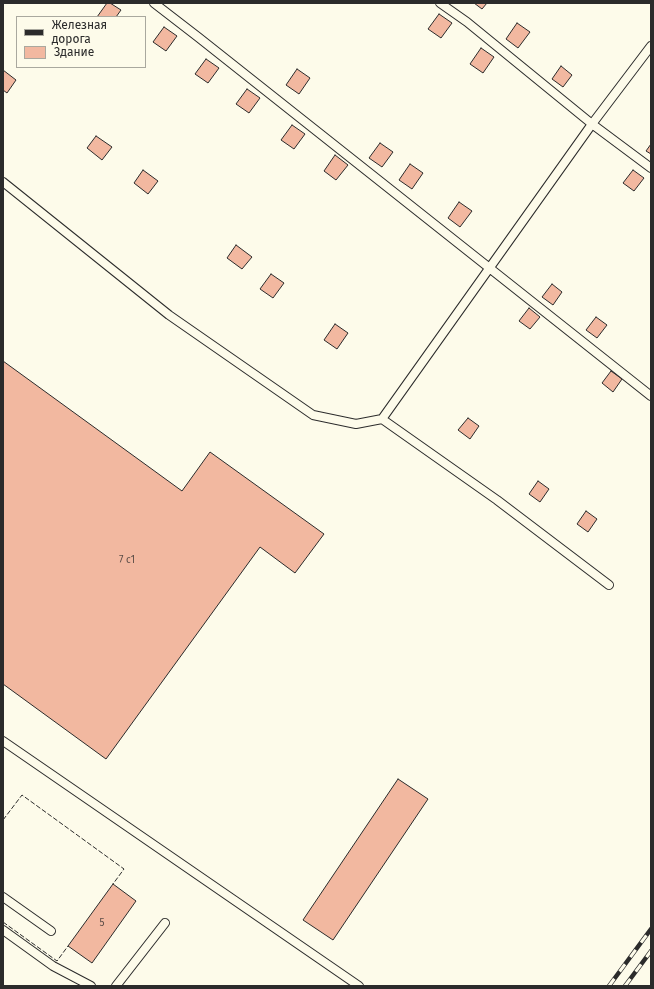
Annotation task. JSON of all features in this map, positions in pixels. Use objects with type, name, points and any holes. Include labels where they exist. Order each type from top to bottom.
[{"type":"lane","points":[[154,3],[198,36],[651,396]]},
{"type":"lane","points":[[440,3],[467,22],[592,124],[651,168]]},
{"type":"lane","points":[[382,420],[592,124],[651,46]]},
{"type":"lane","points":[[3,182],[169,315],[313,415],[356,424],[382,420],[497,500],[609,585]]},
{"type":"lane","points":[[3,741],[359,986]]},
{"type":"lane","points":[[3,897],[51,931]]},
{"type":"lane","points":[[116,986],[165,923]]},
{"type":"lane","points":[[3,930],[53,966],[91,986]]},
{"type":"building","points":[[107,3],[110,3],[121,10],[117,16],[98,16]]},
{"type":"building","points":[[474,3],[487,3],[482,9]]},
{"type":"building","points":[[439,14],[452,23],[441,38],[428,29]]},
{"type":"building","points":[[517,23],[530,32],[518,48],[506,39]]},
{"type":"building","points":[[164,27],[177,36],[166,51],[153,42]]},
{"type":"building","points":[[481,48],[494,57],[483,73],[470,64]]},
{"type":"building","points":[[206,59],[219,68],[208,83],[195,74]]},
{"type":"building","points":[[561,66],[572,75],[563,87],[552,79]]},
{"type":"building","points":[[297,69],[310,78],[299,94],[286,85]]},
{"type":"building","points":[[3,70],[16,80],[7,93],[3,90]]},
{"type":"building","points":[[247,89],[260,98],[249,113],[236,104]]},
{"type":"building","points":[[292,125],[305,134],[294,149],[281,140]]},
{"type":"building","points":[[96,136],[112,147],[102,160],[87,148]]},
{"type":"building","points":[[380,143],[393,152],[382,167],[369,158]]},
{"type":"building","points":[[651,144],[651,154],[646,151]]},
{"type":"building","points":[[335,155],[348,165],[336,180],[324,171]]},
{"type":"building","points":[[410,164],[423,173],[412,189],[399,180]]},
{"type":"building","points":[[143,170],[158,181],[148,194],[134,183]]},
{"type":"building","points":[[633,170],[644,178],[634,191],[623,183]]},
{"type":"building","points":[[459,202],[472,211],[460,227],[448,218]]},
{"type":"building","points":[[236,245],[252,257],[242,269],[227,258]]},
{"type":"building","points":[[271,274],[284,283],[273,298],[260,289]]},
{"type":"building","points":[[552,284],[562,292],[553,305],[542,297]]},
{"type":"building","points":[[529,308],[540,317],[530,329],[519,321]]},
{"type":"building","points":[[596,317],[607,325],[597,338],[586,330]]},
{"type":"building","points":[[335,324],[348,333],[337,349],[324,340]]},
{"type":"building","points":[[3,361],[182,491],[210,452],[324,534],[295,573],[260,547],[106,759],[3,684]]},
{"type":"building","points":[[611,371],[622,379],[613,392],[602,383]]},
{"type":"building","points":[[468,418],[479,426],[470,439],[458,430]]},
{"type":"building","points":[[538,481],[549,489],[540,502],[529,494]]},
{"type":"building","points":[[586,511],[597,519],[588,532],[577,524]]},
{"type":"building","points":[[398,779],[428,799],[333,940],[303,920]]},
{"type":"building","points":[[113,884],[136,901],[92,963],[68,946]]},
{"type":"railway","points":[[609,986],[651,929]]},
{"type":"railway","points":[[625,986],[651,951]]},
{"type":"fence","points":[[3,820],[22,795],[124,869],[113,884]]},
{"type":"fence","points":[[3,922],[57,961],[68,946]]}]
